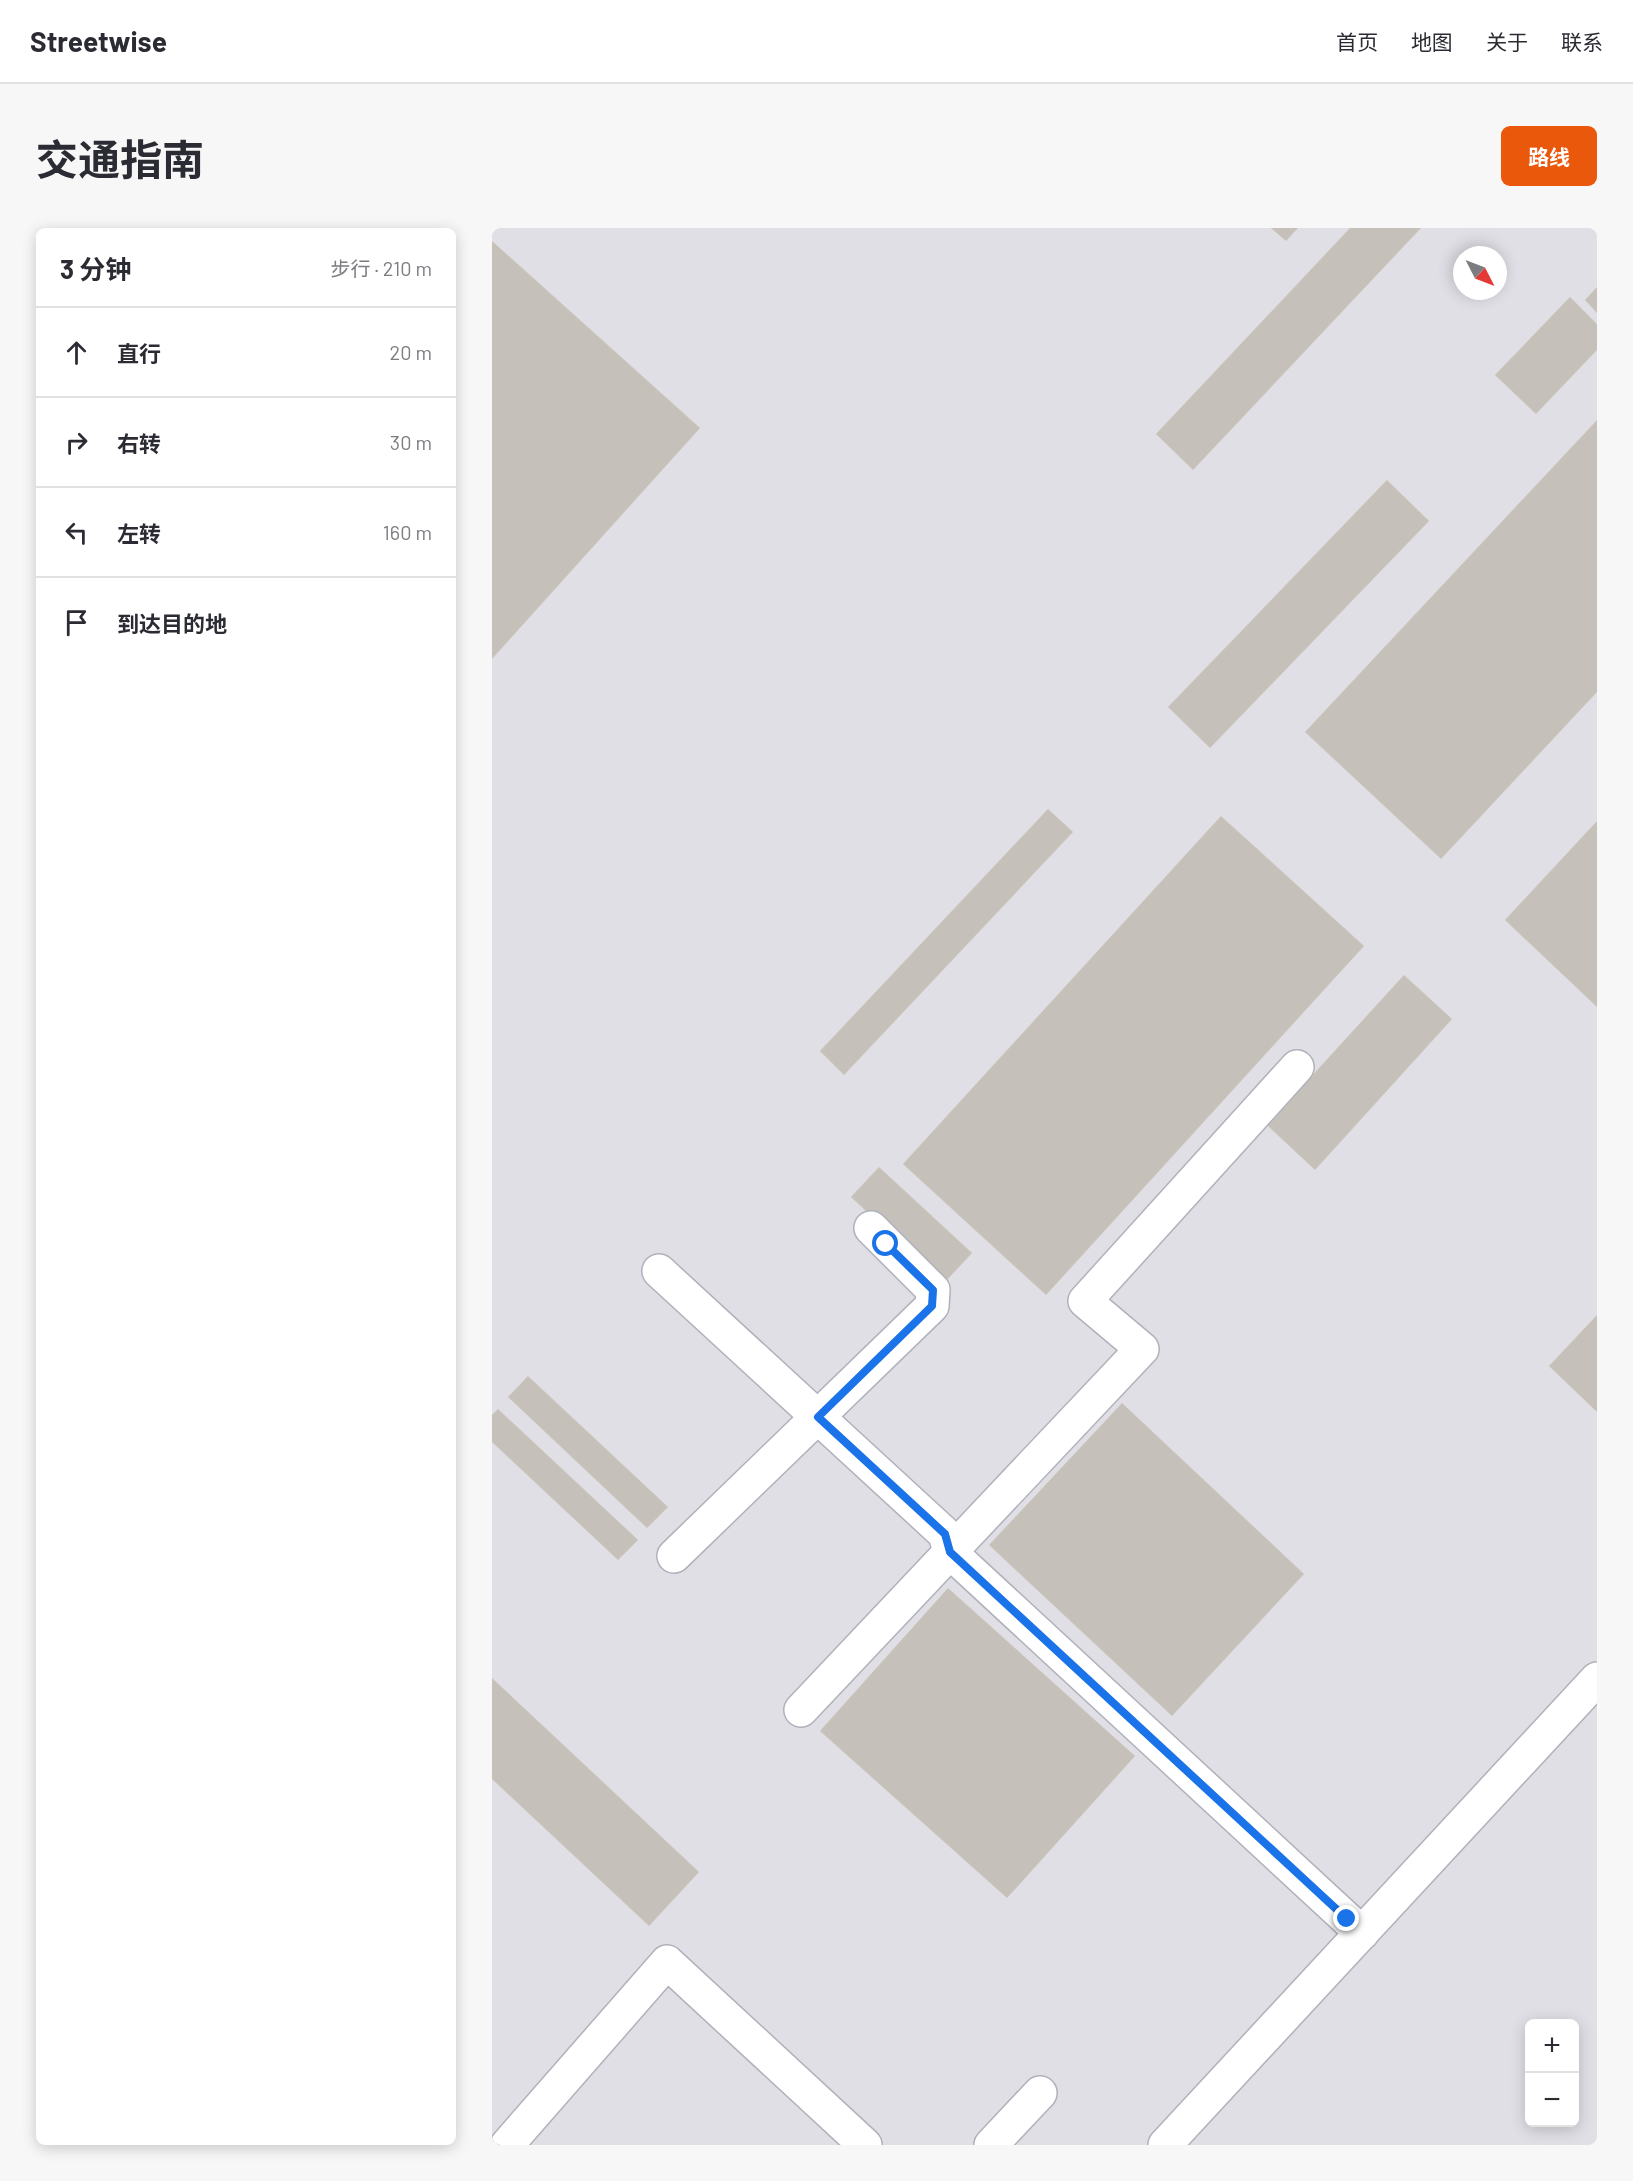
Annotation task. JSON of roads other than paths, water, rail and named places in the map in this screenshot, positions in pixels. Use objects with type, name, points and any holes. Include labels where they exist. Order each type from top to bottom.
[{"type":"street","points":[[801,1710],[1142,1349],[1085,1301],[1297,1067]]},
{"type":"street","points":[[675,1556],[932,1306],[933,1290],[871,1228]]},
{"type":"street","points":[[659,1271],[945,1534],[950,1552],[1362,1933]]},
{"type":"street","points":[[1165,2145],[1597,1679]]},
{"type":"street","points":[[507,2145],[667,1962],[865,2145]]},
{"type":"street","points":[[991,2145],[1040,2093]]}]
